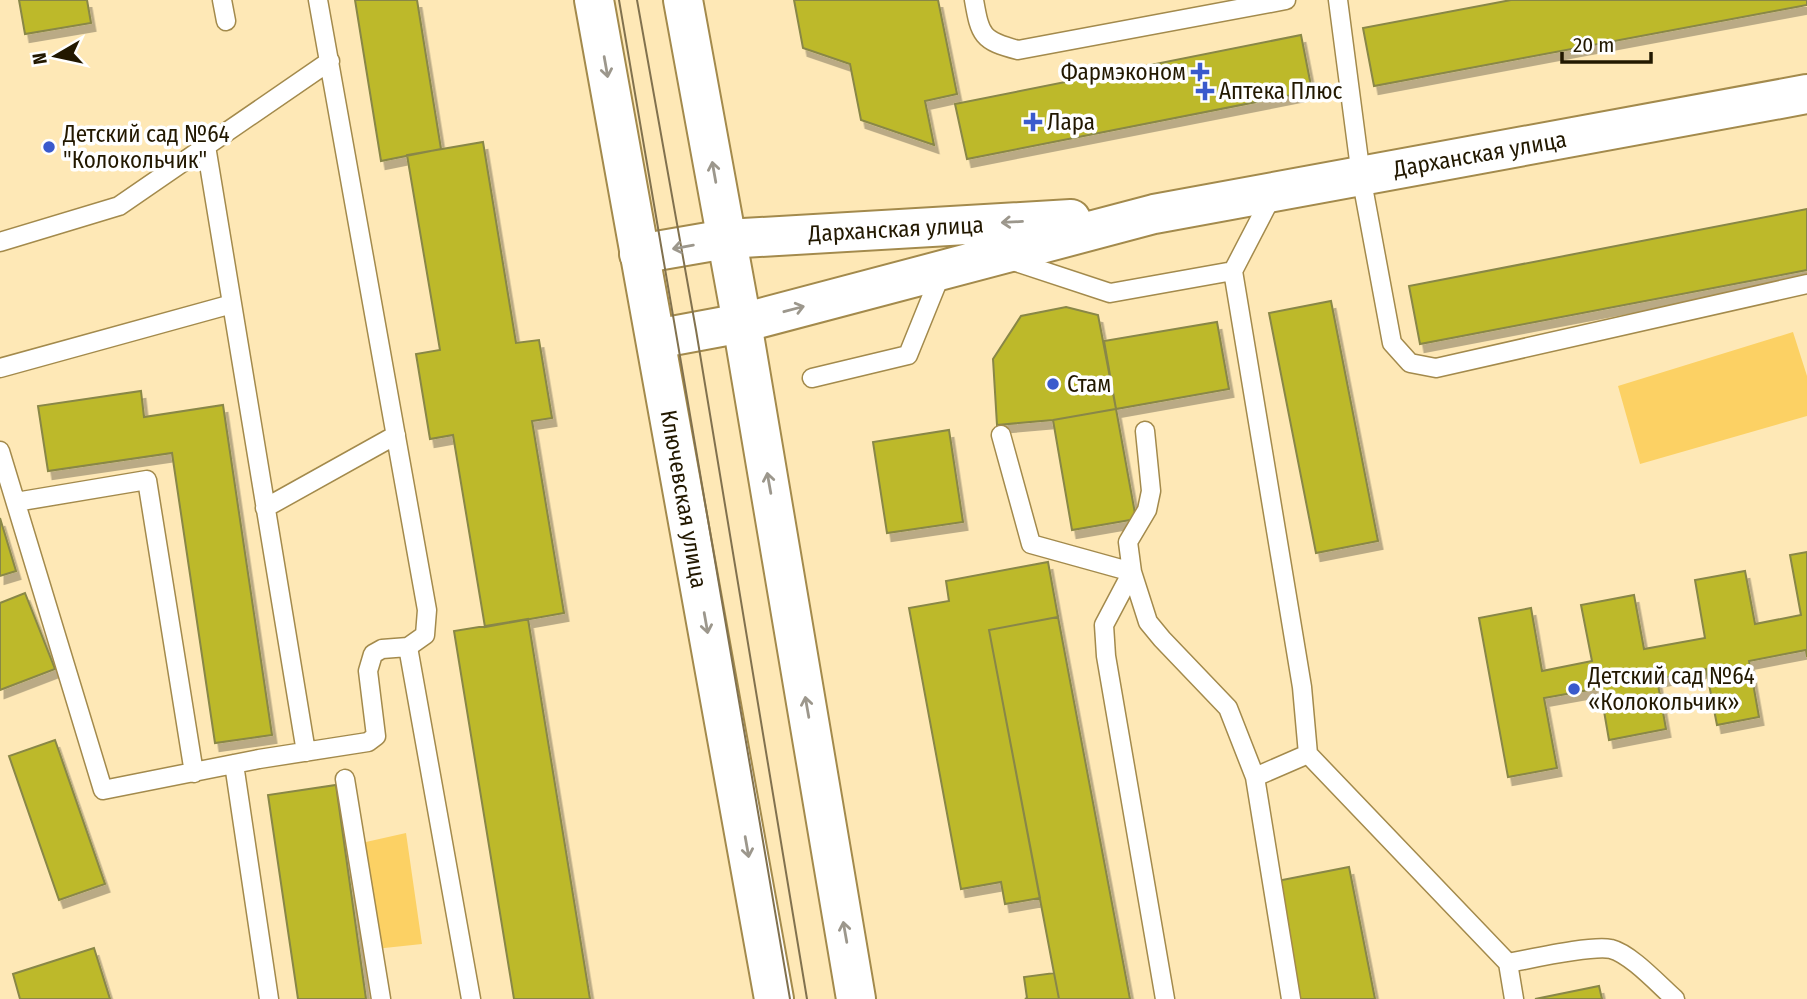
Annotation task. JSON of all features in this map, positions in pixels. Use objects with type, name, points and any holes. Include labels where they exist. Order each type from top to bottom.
[{"type":"main road","name":"Ключевская улица","points":[[594,0],[774,999]]},
{"type":"main road","points":[[683,0],[856,999]]},
{"type":"main road","name":"Дарханская улица","points":[[656,338],[741,323],[1154,214],[1807,94]]},
{"type":"main road","name":"Дарханская улица","points":[[639,254],[726,239],[1154,214]]},
{"type":"lane","points":[[222,0],[226,21]]},
{"type":"lane","points":[[0,451],[103,790],[234,764],[368,742],[376,736],[369,671],[373,654],[382,649],[408,647],[425,635],[428,610],[318,0]]},
{"type":"lane","points":[[974,0],[979,29],[994,44],[1018,50],[1286,0]]},
{"type":"lane","points":[[1338,0],[1361,176],[1392,343],[1410,363],[1436,368],[1807,284]]},
{"type":"lane","points":[[0,242],[119,206],[330,61]]},
{"type":"lane","points":[[206,146],[306,752]]},
{"type":"lane","points":[[1274,192],[1233,271],[1302,687],[1308,754],[1508,963],[1514,999]]},
{"type":"lane","points":[[996,256],[1110,293],[1233,271]]},
{"type":"lane","points":[[812,377],[908,355],[942,270]]},
{"type":"lane","points":[[0,368],[232,304]]},
{"type":"lane","points":[[1145,431],[1151,491],[1147,510],[1128,542],[1132,572],[1149,622],[1228,708],[1255,777],[1291,999]]},
{"type":"lane","points":[[265,508],[396,435]]},
{"type":"lane","points":[[1001,435],[1031,544],[1132,572]]},
{"type":"lane","points":[[16,502],[147,480],[194,773]]},
{"type":"lane","points":[[1132,572],[1104,625],[1106,656],[1165,999]]},
{"type":"lane","points":[[408,647],[471,999]]},
{"type":"lane","points":[[1255,777],[1308,754]]},
{"type":"lane","points":[[234,764],[269,999]]},
{"type":"lane","points":[[345,779],[381,999]]},
{"type":"lane","points":[[1508,963],[1595,949],[1612,949],[1629,959],[1675,999]]},
{"type":"shaded area","points":[[1793,332],[1807,376],[1807,416],[1640,464],[1618,386]]},
{"type":"shaded area","points":[[406,833],[422,944],[375,949],[357,844]]},
{"type":"building","points":[[19,0],[87,0],[91,23],[25,34]]},
{"type":"building","points":[[355,0],[417,0],[441,149],[381,161]]},
{"type":"building","points":[[794,0],[938,0],[957,94],[925,101],[934,145],[861,120],[850,64],[803,48]]},
{"type":"building","points":[[1511,0],[1807,0],[1807,5],[1374,86],[1363,28]]},
{"type":"building","points":[[1301,35],[1312,91],[967,159],[955,104]]},
{"type":"building","points":[[483,142],[516,343],[539,340],[552,418],[532,421],[564,613],[485,627],[453,435],[430,439],[416,354],[440,350],[407,155]]},
{"type":"building","points":[[1807,209],[1807,270],[1420,344],[1409,286]]},
{"type":"building","points":[[1331,301],[1378,541],[1316,553],[1269,313]]},
{"type":"building","name":"Стам","points":[[1066,307],[1098,315],[1116,409],[1053,420],[997,425],[993,359],[1021,316]]},
{"type":"building","points":[[1217,322],[1229,389],[1116,409],[1104,341]]},
{"type":"building","points":[[141,391],[144,417],[223,405],[272,735],[215,743],[172,453],[48,471],[38,406]]},
{"type":"building","points":[[1116,409],[1136,519],[1072,530],[1053,420]]},
{"type":"building","points":[[949,430],[963,522],[887,533],[873,442]]},
{"type":"building","points":[[0,518],[16,571],[0,576]]},
{"type":"building","points":[[1807,552],[1807,657],[1806,650],[1749,661],[1759,717],[1717,725],[1706,669],[1657,679],[1666,729],[1609,740],[1600,688],[1544,698],[1557,768],[1508,777],[1479,618],[1531,608],[1542,671],[1592,661],[1581,605],[1634,595],[1644,649],[1705,638],[1695,580],[1745,571],[1755,624],[1801,615],[1790,555]]},
{"type":"building","points":[[1048,562],[1058,617],[989,630],[1040,898],[1005,904],[1001,882],[961,889],[909,608],[949,601],[946,581]]},
{"type":"building","points":[[25,593],[55,669],[0,690],[0,603]]},
{"type":"building","points":[[1058,617],[1130,999],[1059,999],[989,630]]},
{"type":"building","points":[[528,619],[590,999],[514,999],[454,631]]},
{"type":"building","points":[[55,740],[105,884],[59,900],[9,756]]},
{"type":"building","points":[[336,785],[366,999],[298,999],[268,795]]},
{"type":"building","points":[[1349,867],[1375,999],[1300,999],[1277,881]]},
{"type":"building","points":[[94,948],[110,999],[20,999],[13,974]]},
{"type":"building","points":[[1054,973],[1059,999],[1025,999],[1024,977]]},
{"type":"building","points":[[1599,986],[1602,999],[1535,999]]},
{"type":"tram line","points":[[619,0],[790,999]]},
{"type":"tram line","points":[[637,0],[696,330],[807,999]]},
{"type":"place","name":"Фармэконом","points":[[1200,72]]},
{"type":"place","name":"Аптека Плюс","points":[[1205,91]]},
{"type":"place","name":"Лара","points":[[1033,122]]},
{"type":"place","name":"Детский сад №64 \"Колокольчик\"","points":[[49,147]]},
{"type":"place","name":"Стам","points":[[1053,384]]},
{"type":"place","name":"Детский сад №64 «Колокольчик»","points":[[1574,689]]}]
